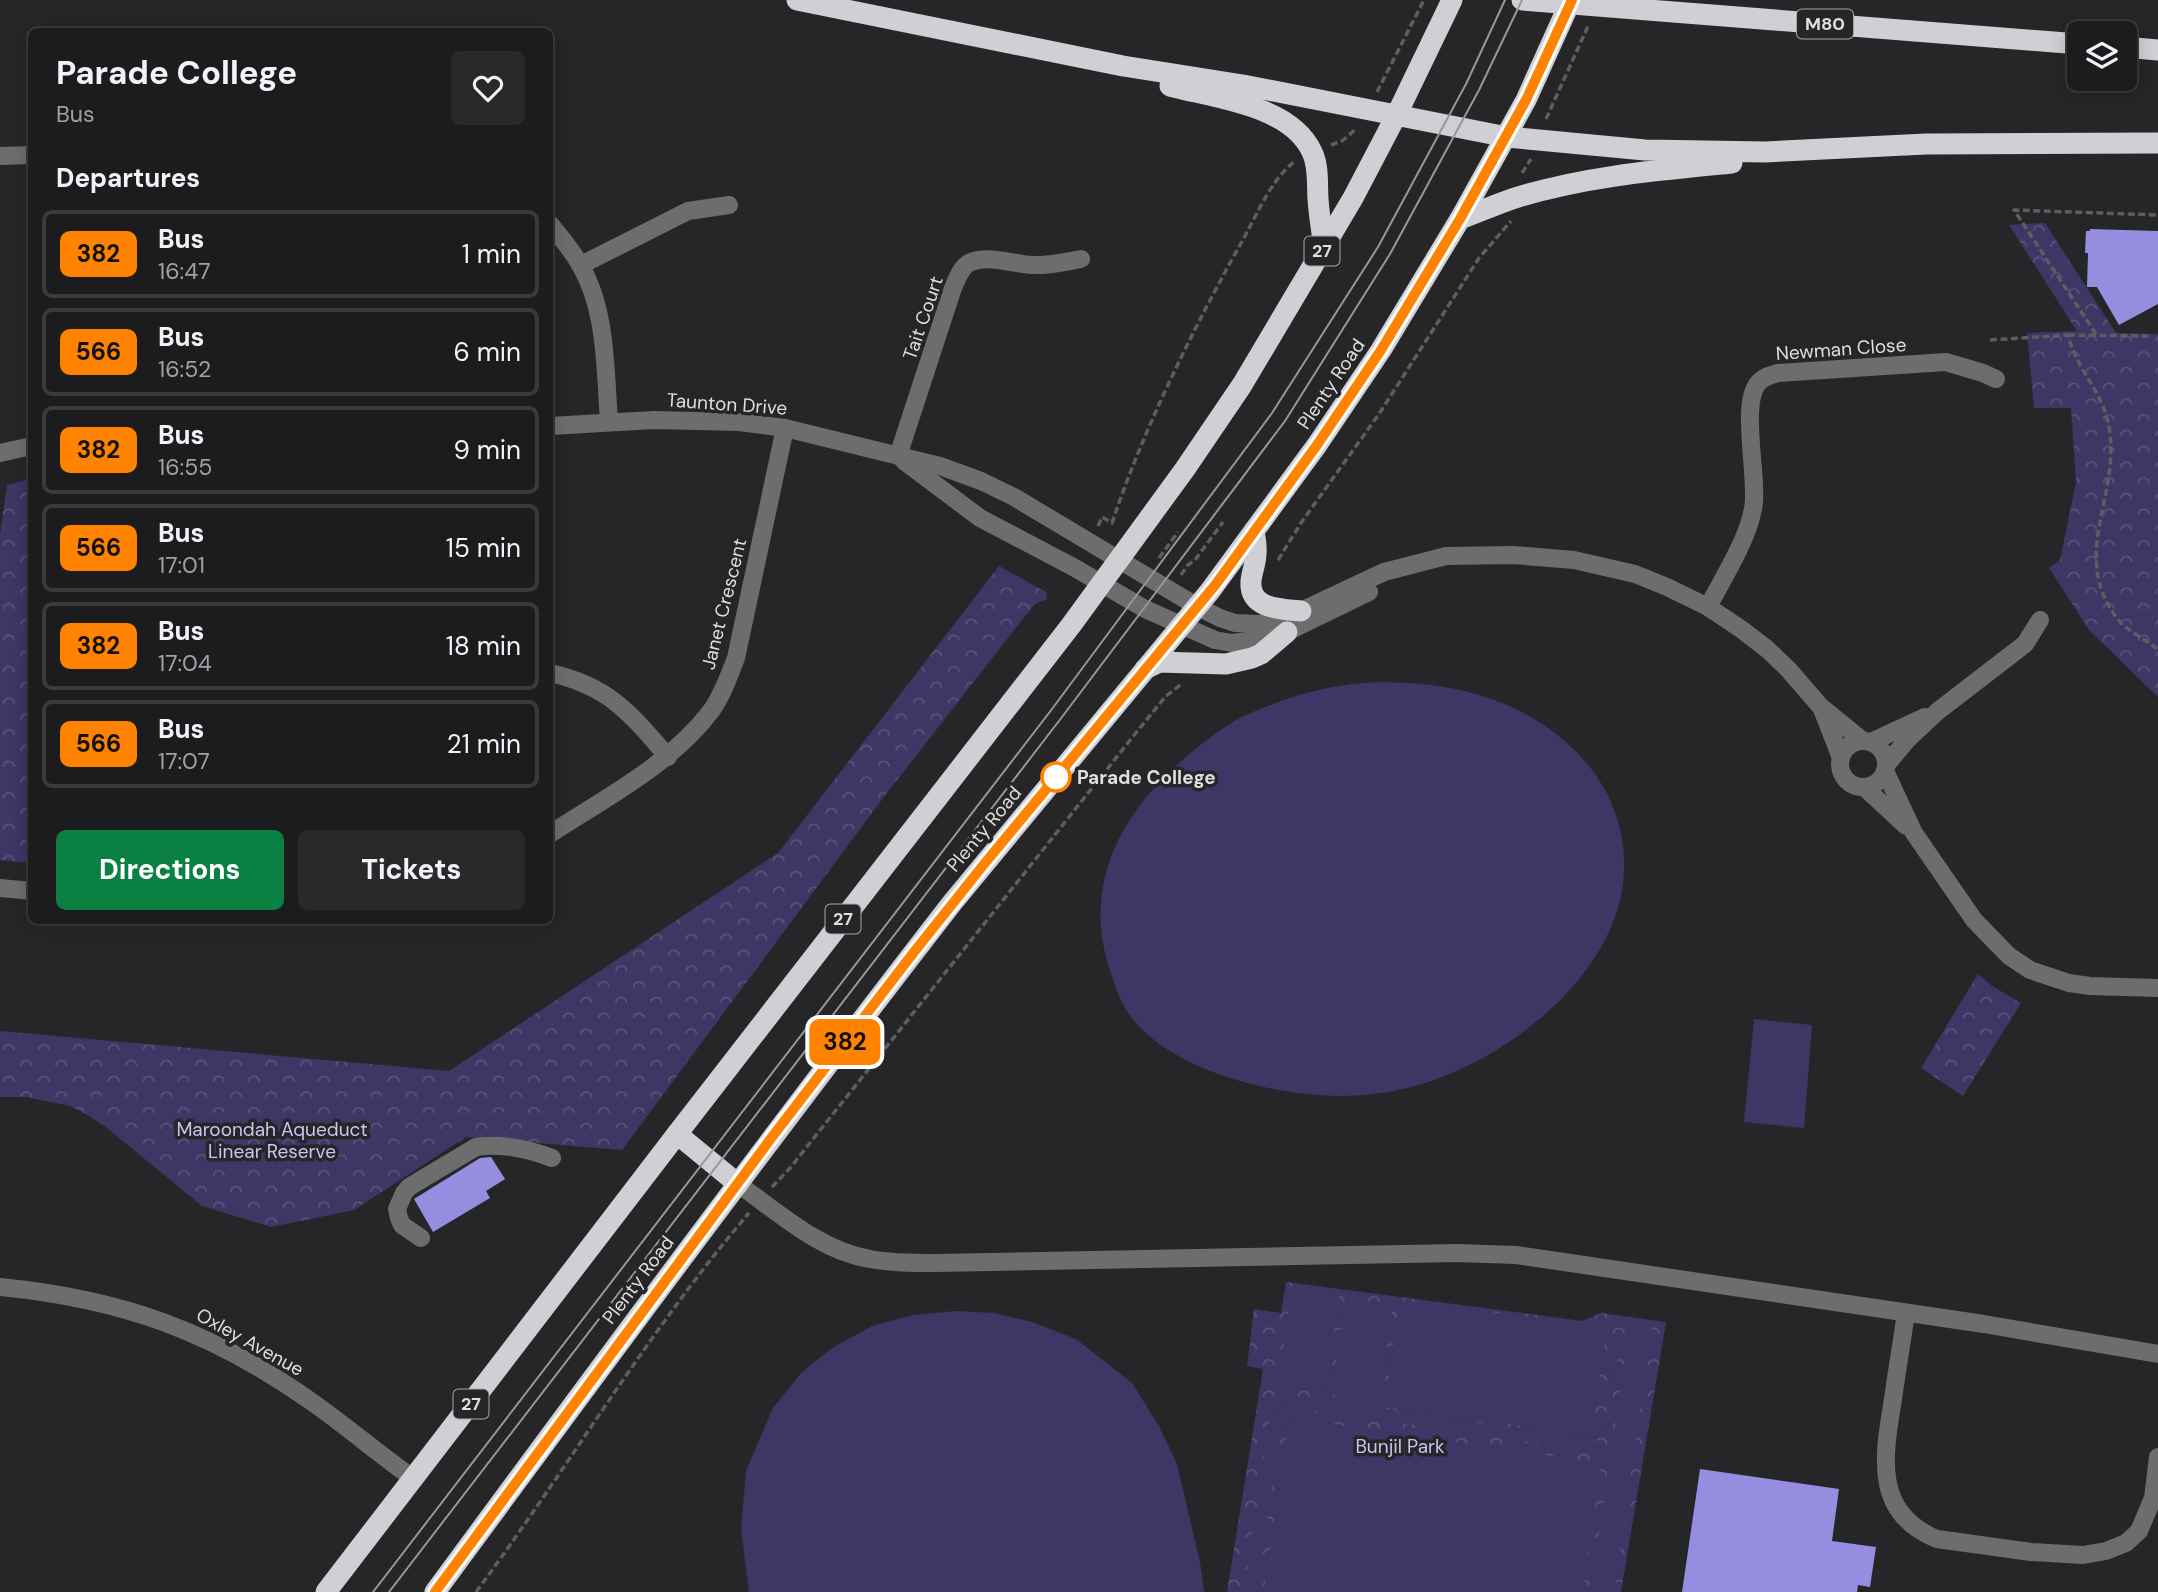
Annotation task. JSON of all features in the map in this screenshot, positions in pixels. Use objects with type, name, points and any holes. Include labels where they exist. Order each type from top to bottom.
[{"type":"highway","points":[[797,0],[1123,66],[1243,85],[1507,137],[1645,150],[1765,152],[1926,144],[2158,143]]},
{"type":"highway","name":"27","points":[[326,1592],[1120,559],[1242,385],[1324,247],[1397,114],[1451,0]]},
{"type":"highway","name":"M80","points":[[1522,0],[2067,43]]},
{"type":"highway","name":"Plenty Road","points":[[435,1592],[738,1184],[952,903],[1180,625],[1198,607],[1317,445],[1374,361],[1507,137],[1572,0]]},
{"type":"highway","points":[[2137,48],[2158,50]]},
{"type":"highway","points":[[1123,66],[1171,86],[1276,116],[1297,131],[1312,152],[1318,181],[1324,247]]},
{"type":"highway","points":[[1460,219],[1514,198],[1593,180],[1650,171],[1926,144]]},
{"type":"highway","points":[[1254,531],[1256,553],[1251,582],[1256,599],[1264,606],[1301,611]]},
{"type":"highway","points":[[1146,669],[1159,662],[1226,664],[1252,659],[1286,632]]},
{"type":"highway","points":[[677,1134],[738,1184]]},
{"type":"street","points":[[0,156],[28,155]]},
{"type":"street","points":[[580,265],[688,211],[729,205]]},
{"type":"street","points":[[553,228],[580,265],[595,298],[601,326],[609,421]]},
{"type":"street","name":"Tait Court","points":[[898,456],[953,288],[963,268],[970,262],[979,260],[1047,265],[1081,259]]},
{"type":"street","name":"Newman Close","points":[[1709,607],[1742,541],[1754,509],[1750,408],[1754,389],[1760,381],[1779,373],[1946,362],[1996,379]]},
{"type":"street","name":"Taunton Drive","points":[[553,426],[609,421],[696,419],[738,422],[785,428],[842,440],[940,466],[1014,497],[1198,607],[1220,618],[1244,624],[1260,624],[1301,611],[1384,572],[1447,556],[1496,555]]},
{"type":"street","name":"Janet Crescent","points":[[553,832],[668,757],[712,710],[736,658],[785,428]]},
{"type":"street","points":[[0,453],[28,447]]},
{"type":"street","name":"Taunton Drive","points":[[898,456],[980,518],[1145,609],[1215,640],[1232,643],[1286,632],[1384,585],[1416,574],[1496,555]]},
{"type":"street","points":[[1496,555],[1564,559],[1615,569],[1635,574],[1709,607],[1767,649],[1820,706],[1882,750],[1886,767],[1914,834]]},
{"type":"street","points":[[1820,706],[1841,758],[1841,772],[1845,778],[1856,786],[1864,787],[1877,783],[1907,740],[1938,711],[2025,644],[2040,620]]},
{"type":"street","points":[[553,674],[572,678],[615,700],[635,718],[668,757]]},
{"type":"street","points":[[1841,758],[1849,745],[1867,741],[1938,711]]},
{"type":"street","points":[[1864,787],[1914,834],[1974,920],[2009,956],[2030,970],[2069,983],[2158,988]]},
{"type":"street","points":[[0,888],[28,891]]},
{"type":"street","points":[[421,1238],[402,1225],[399,1218],[397,1209],[409,1187],[476,1147],[537,1152],[552,1158]]},
{"type":"street","points":[[738,1184],[818,1239],[845,1253],[868,1259],[935,1264],[1488,1253],[1516,1255],[1906,1312],[2158,1354]]},
{"type":"street","name":"Oxley Avenue","points":[[0,1287],[83,1298],[128,1309],[194,1333],[227,1349],[291,1388],[414,1479]]},
{"type":"street","points":[[1906,1312],[1885,1447],[1885,1474],[1890,1493],[1901,1512],[1917,1529],[1929,1536],[2031,1552],[2082,1555],[2106,1551],[2126,1543],[2139,1531],[2153,1498],[2158,1457]]},
{"type":"path","points":[[1090,541],[1102,517],[1112,523],[1122,492],[1172,376],[1231,261],[1281,173],[1294,162],[1342,141],[1355,131],[1424,0]]},
{"type":"path","points":[[1276,563],[1303,520],[1379,414],[1479,258],[1511,223],[1517,180],[1533,155],[1590,23]]},
{"type":"path","points":[[2096,334],[2014,210],[2158,215]]},
{"type":"path","points":[[1990,340],[2096,334],[2151,336]]},
{"type":"path","points":[[2068,335],[2075,356],[2103,405],[2110,435],[2109,480],[2095,548],[2098,579],[2116,618],[2158,650]]},
{"type":"path","points":[[1181,575],[1223,522]]},
{"type":"path","points":[[1158,558],[1178,532]]},
{"type":"path","points":[[476,1592],[562,1472],[633,1364],[715,1254],[790,1168],[1166,696],[1187,680],[1192,663]]},
{"type":"green space","points":[[2045,223],[2116,333],[2158,334],[2158,697],[2089,630],[2049,568],[2060,560],[2076,482],[2071,408],[2034,408],[2027,333],[2077,331],[2009,225]]},
{"type":"green space","points":[[28,480],[28,863],[0,860],[0,535],[7,485]]},
{"type":"green space","name":"Maroondah Aqueduct Linear Reserve","points":[[999,566],[1046,592],[1047,599],[1035,604],[883,798],[622,1150],[466,1137],[354,1210],[271,1227],[202,1206],[107,1128],[70,1106],[26,1097],[0,1097],[0,1031],[449,1071],[778,853]]},
{"type":"green space","points":[[1377,682],[1454,689],[1510,706],[1565,741],[1587,764],[1605,789],[1617,818],[1623,850],[1623,884],[1614,919],[1598,953],[1575,984],[1547,1012],[1516,1037],[1483,1058],[1448,1075],[1415,1086],[1355,1096],[1295,1093],[1218,1074],[1169,1051],[1149,1036],[1128,1012],[1115,985],[1101,932],[1101,902],[1106,873],[1116,845],[1130,819],[1169,772],[1229,724],[1258,710],[1307,693],[1342,685]]},
{"type":"green space","points":[[1978,974],[1992,986],[2021,1003],[1963,1096],[1921,1068]]},
{"type":"green space","points":[[1754,1019],[1812,1025],[1804,1128],[1744,1122]]},
{"type":"green space","name":"Bunjil Park","points":[[1286,1282],[1582,1321],[1601,1313],[1666,1322],[1621,1592],[1227,1592],[1263,1369],[1247,1366],[1254,1309],[1281,1313]]},
{"type":"green space","points":[[1292,1289],[1339,1296],[1326,1391],[1279,1384]]},
{"type":"green space","points":[[1346,1298],[1393,1305],[1379,1400],[1332,1394]]},
{"type":"green space","points":[[1399,1300],[1607,1328],[1590,1435],[1385,1407]]},
{"type":"green space","points":[[956,1311],[994,1313],[1032,1322],[1076,1339],[1132,1383],[1159,1426],[1177,1464],[1200,1562],[1204,1592],[749,1592],[741,1528],[746,1471],[773,1408],[801,1373],[832,1348],[872,1326],[913,1315]]},
{"type":"green space","points":[[1630,1324],[1652,1327],[1614,1592],[1591,1592],[1608,1474],[1605,1461],[1596,1453],[1303,1409],[1292,1412],[1281,1423],[1256,1592],[1244,1592],[1269,1424],[1282,1405],[1303,1398],[1583,1438],[1598,1441],[1612,1450]]},
{"type":"green space","points":[[1615,1353],[1618,1353],[1606,1437],[1603,1437]]},
{"type":"green space","points":[[1289,1418],[1601,1463],[1583,1592],[1264,1592]]},
{"type":"building","points":[[2086,231],[2158,231],[2158,304],[2119,325],[2097,287],[2087,287]]},
{"type":"building","points":[[491,1157],[505,1179],[486,1191],[490,1198],[433,1232],[414,1199],[480,1158]]},
{"type":"building","points":[[1700,1469],[1839,1489],[1832,1541],[1876,1547],[1870,1587],[1858,1585],[1857,1592],[1682,1592]]},
{"type":"tram line","points":[[373,1592],[1052,709],[1272,413],[1378,247],[1466,84],[1505,0]]},
{"type":"tram line","points":[[389,1592],[1062,717],[1285,421],[1390,254],[1479,90],[1522,0]]},
{"type":"bus line","name":"382","points":[[435,1592],[772,1137],[914,952],[1180,625],[1198,607],[1317,445],[1381,350],[1507,137],[1572,0]]},
{"type":"place","name":"Parade College","points":[[1056,777]]}]
